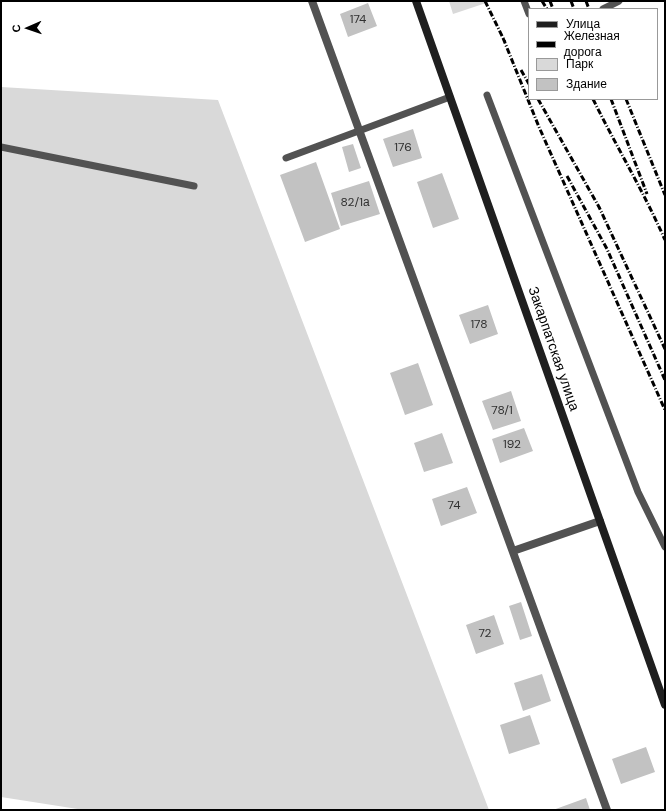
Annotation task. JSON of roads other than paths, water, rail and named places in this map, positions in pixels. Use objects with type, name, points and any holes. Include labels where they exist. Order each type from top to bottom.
[{"type":"street","points":[[312,1],[607,810]]},
{"type":"street","name":"Закарпатская улица","points":[[416,1],[665,705]]},
{"type":"street","points":[[512,551],[600,521]]},
{"type":"lane","points":[[524,1],[528,11]]},
{"type":"lane","points":[[605,8],[619,1]]},
{"type":"lane","points":[[487,95],[638,492],[665,547]]},
{"type":"lane","points":[[286,158],[450,97]]},
{"type":"lane","points":[[1,147],[194,186]]},
{"type":"railway","points":[[485,1],[505,42]]},
{"type":"railway","points":[[542,1],[546,8]]},
{"type":"railway","points":[[550,1],[553,8]]},
{"type":"railway","points":[[571,1],[574,8]]},
{"type":"railway","points":[[586,1],[589,8]]},
{"type":"railway","points":[[503,38],[528,100]]},
{"type":"railway","points":[[521,70],[528,82]]},
{"type":"railway","points":[[528,100],[665,410]]},
{"type":"railway","points":[[539,100],[599,207],[665,349]]},
{"type":"railway","points":[[594,100],[648,204],[665,240]]},
{"type":"railway","points":[[611,100],[647,194]]},
{"type":"railway","points":[[626,100],[665,195]]},
{"type":"railway","points":[[567,176],[607,249],[665,380]]}]
